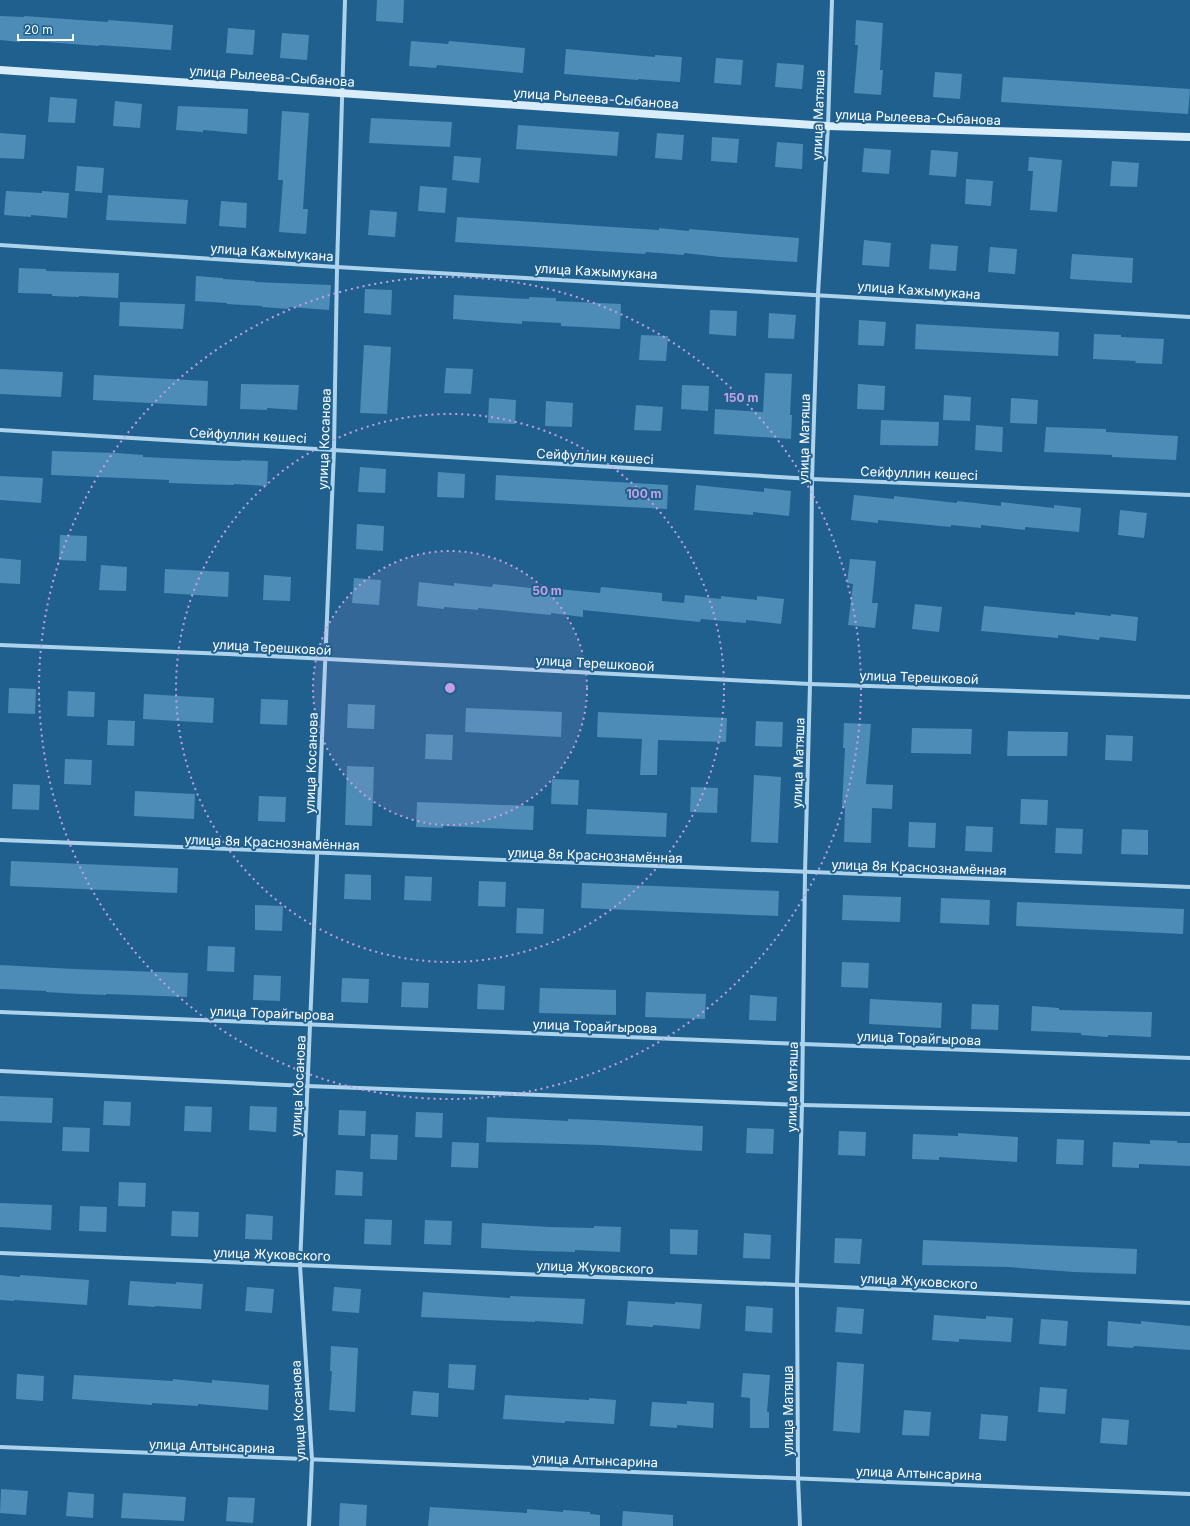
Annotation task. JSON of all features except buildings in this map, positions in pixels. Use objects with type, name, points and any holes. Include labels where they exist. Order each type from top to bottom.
[{"type":"street","name":"улица Косанова","points":[[309,1526],[312,1460],[300,1265],[334,450],[337,267],[345,0]]},
{"type":"street","name":"улица Матяша","points":[[800,1526],[798,1478],[797,1285],[810,684],[812,479],[818,294],[828,126],[832,0]]},
{"type":"street","name":"улица Рылеева-Сыбанова","points":[[0,70],[828,126],[1190,137]]},
{"type":"street","name":"улица Кажымукана","points":[[0,245],[337,267],[1190,317]]},
{"type":"street","name":"Сейфуллин көшесі","points":[[0,430],[812,479],[1190,494]]},
{"type":"street","name":"улица Терешковой","points":[[0,645],[228,654],[810,684],[1190,697]]},
{"type":"street","name":"улица 8я Краснознамённая","points":[[0,840],[317,854],[1190,887]]},
{"type":"street","name":"улица Торайгырова","points":[[0,1012],[1190,1058]]},
{"type":"street","points":[[0,1071],[307,1086],[802,1105],[1190,1114]]},
{"type":"street","name":"улица Жуковского","points":[[0,1253],[797,1285],[1190,1303]]},
{"type":"street","name":"улица Алтынсарина","points":[[0,1447],[1190,1494]]}]
